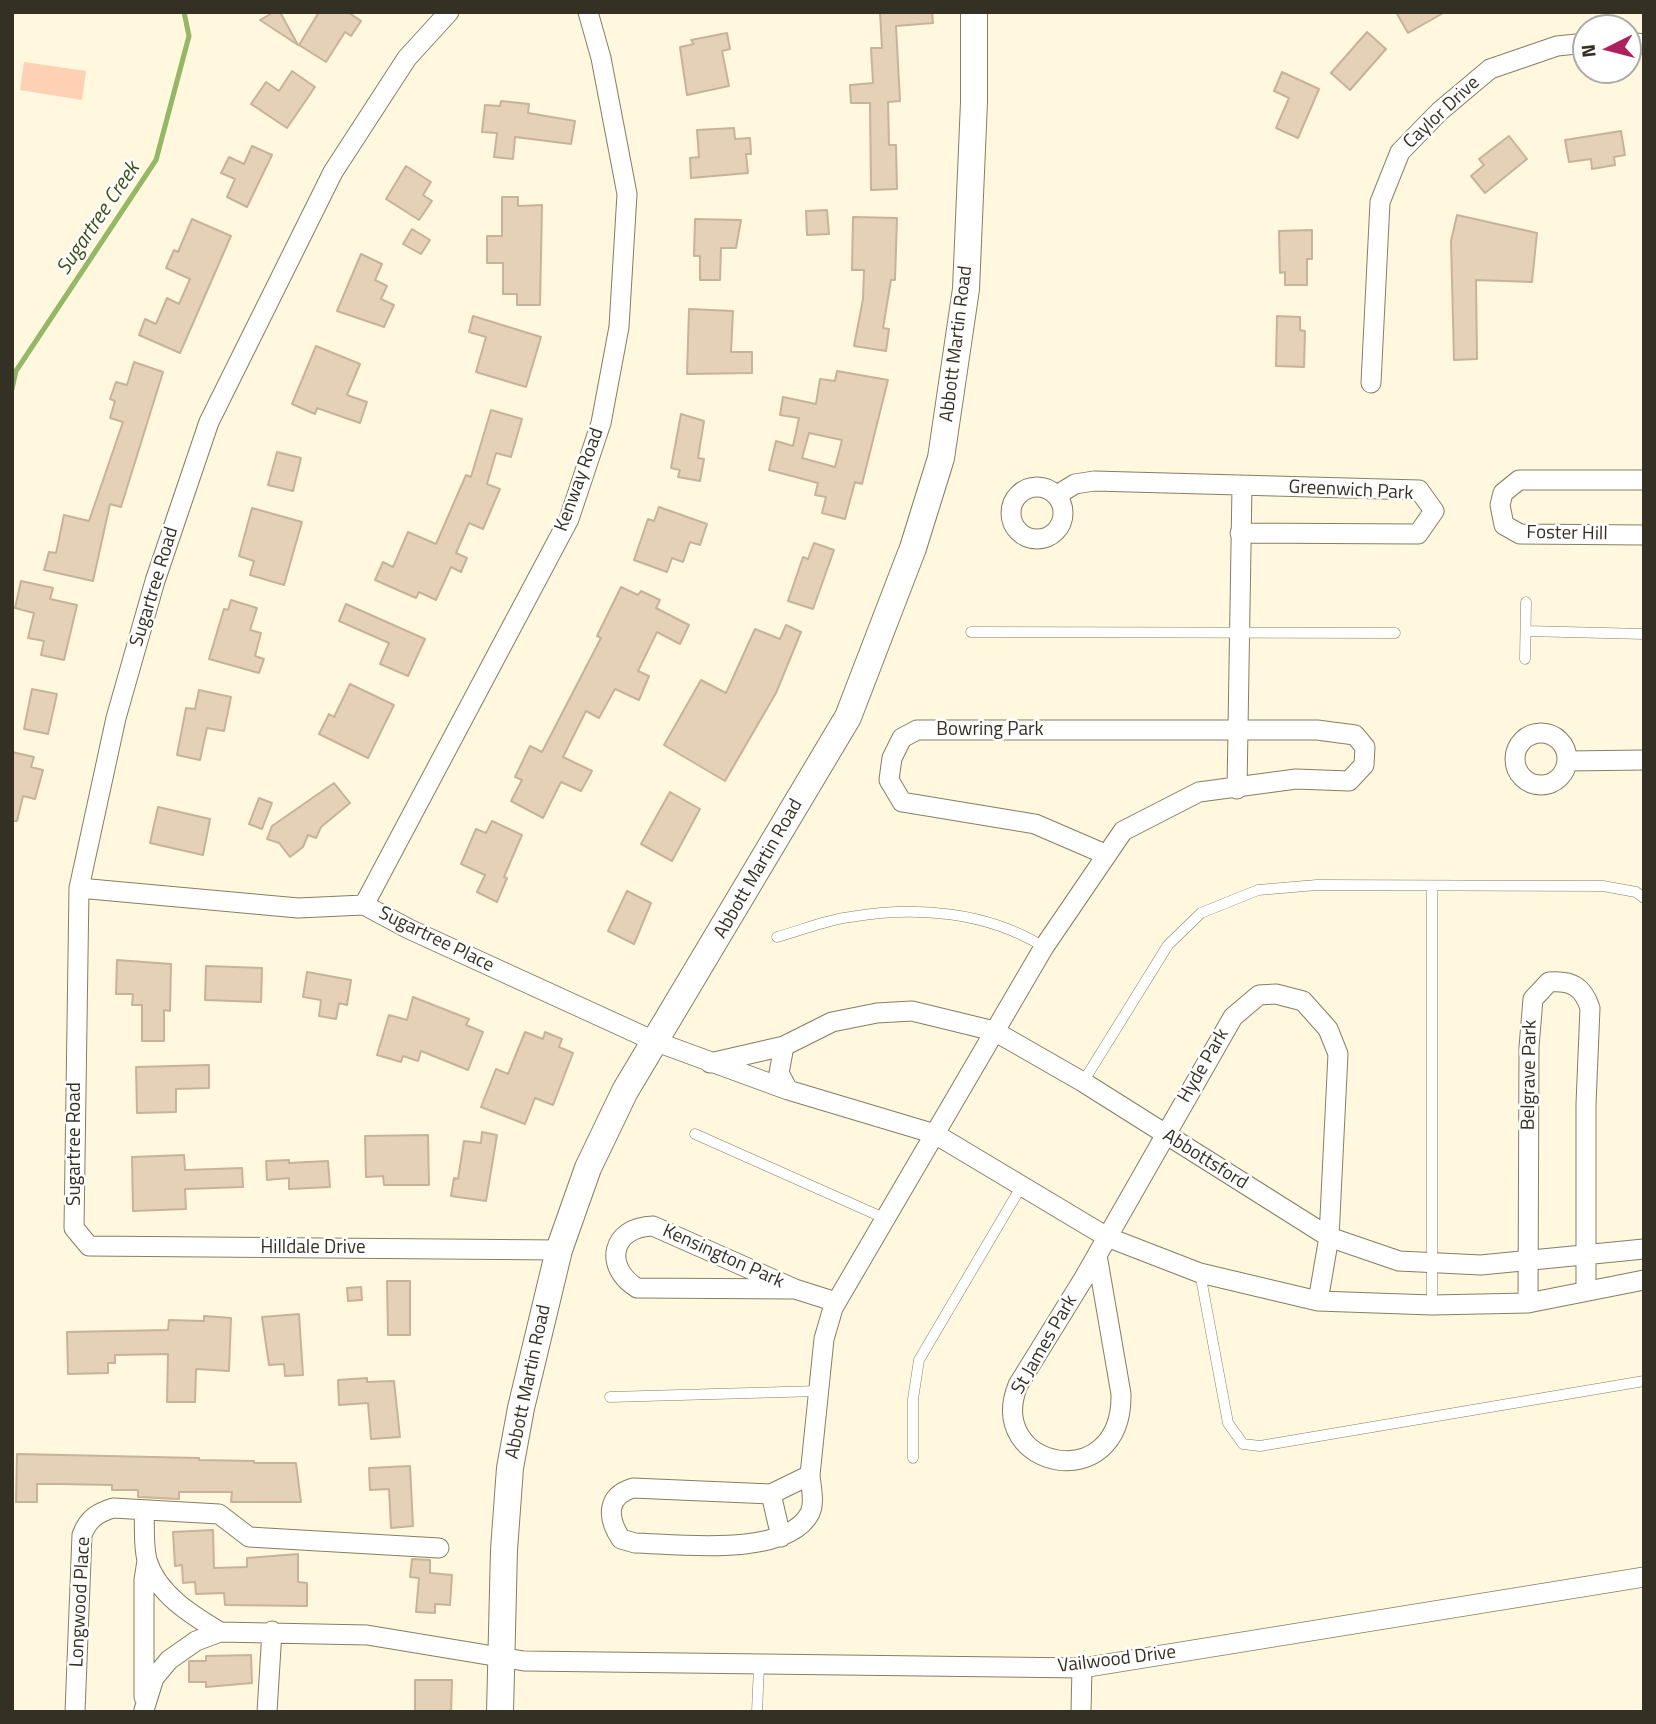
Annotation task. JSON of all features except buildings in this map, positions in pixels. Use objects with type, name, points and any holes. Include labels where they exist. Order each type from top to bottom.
[{"type":"main road","name":"Abbott Martin Road","points":[[500,1712],[510,1468],[524,1395],[559,1250],[588,1168],[625,1091],[848,717],[913,548],[942,458],[966,289],[974,102],[974,12]]},
{"type":"street","name":"Sugartree Road","points":[[74,1228],[79,888],[116,718],[141,629],[209,422],[332,172],[407,58],[449,12]]},
{"type":"street","name":"Kenway Road","points":[[364,905],[569,519],[601,423],[619,327],[627,194],[601,58],[588,12]]},
{"type":"street","name":"Caylor Drive","points":[[1371,383],[1380,202],[1400,152],[1440,111],[1490,69],[1557,46],[1572,44]]},
{"type":"street","name":"Foster Hill","points":[[1644,480],[1520,480],[1503,492],[1500,505],[1504,525],[1520,534],[1644,535]]},
{"type":"street","name":"Greenwich Park","points":[[1056,495],[1075,484],[1094,481],[1419,490],[1434,511],[1418,534],[1240,533]]},
{"type":"street","points":[[1237,789],[1242,486]]},
{"type":"street","name":"Bowring Park","points":[[935,1134],[1044,947],[1107,855],[1123,831],[1199,792],[1296,779],[1349,781],[1364,765],[1365,747],[1355,735],[1317,730],[917,730],[902,738],[892,758],[889,780],[902,802],[1035,824],[1107,855]]},
{"type":"street","points":[[1567,761],[1644,760]]},
{"type":"street","name":"Sugartree Place","points":[[79,888],[298,908],[364,905],[409,929],[654,1041]]},
{"type":"street","name":"Belgrave Park","points":[[1528,1303],[1529,1047],[1532,999],[1549,982],[1576,985],[1585,993],[1590,1007],[1584,1257],[1586,1290]]},
{"type":"street","name":"Hyde Park","points":[[1107,1237],[1233,1017],[1259,995],[1276,994],[1303,1000],[1328,1029],[1338,1054],[1329,1237],[1318,1301]]},
{"type":"street","name":"Abbottsford","points":[[709,1063],[784,1046],[832,1022],[877,1013],[912,1012],[994,1031],[1083,1082],[1329,1237],[1398,1261],[1481,1265],[1584,1257],[1644,1249]]},
{"type":"street","points":[[654,1041],[788,1090],[935,1134],[1021,1188],[1107,1237],[1200,1273],[1318,1301],[1432,1305],[1528,1303],[1644,1280]]},
{"type":"street","points":[[784,1046],[779,1073],[788,1090]]},
{"type":"street","points":[[810,1475],[771,1494],[633,1488],[622,1491],[611,1503],[610,1516],[621,1539],[635,1543],[748,1544],[781,1537],[810,1513],[813,1497],[810,1475],[824,1339],[836,1302],[935,1134]]},
{"type":"street","name":"Kensington Park","points":[[795,1289],[637,1288],[621,1275],[616,1253],[623,1234],[638,1226],[653,1226],[795,1289],[836,1302]]},
{"type":"street","name":"Hilldale Drive","points":[[74,1228],[89,1246],[559,1250]]},
{"type":"street","name":"St James Park","points":[[1097,1255],[1121,1394],[1121,1413],[1110,1441],[1086,1458],[1060,1463],[1039,1455],[1023,1439],[1015,1426],[1013,1398],[1107,1237]]},
{"type":"street","points":[[771,1494],[781,1537]]},
{"type":"street","name":"Longwood Place","points":[[75,1712],[82,1535],[87,1523],[100,1512],[113,1508],[219,1514],[249,1537],[439,1548]]},
{"type":"street","points":[[144,1510],[147,1561],[143,1649],[144,1711]]},
{"type":"street","points":[[147,1561],[180,1606],[220,1632]]},
{"type":"street","name":"Vailwood Drive","points":[[501,1655],[524,1661],[1082,1668],[1644,1577]]},
{"type":"street","points":[[268,1711],[272,1631]]},
{"type":"street","points":[[144,1711],[155,1678],[169,1660],[196,1641],[220,1632],[367,1634],[501,1655]]},
{"type":"street","points":[[1081,1712],[1082,1668]]},
{"type":"lane","points":[[1525,659],[1526,602]]},
{"type":"lane","points":[[1526,631],[1644,634]]},
{"type":"lane","points":[[971,632],[1395,633]]},
{"type":"lane","points":[[1083,1082],[1168,945],[1201,913],[1258,890],[1317,885],[1603,886],[1636,892],[1644,898]]},
{"type":"lane","points":[[1432,887],[1432,1305]]},
{"type":"lane","points":[[776,937],[848,917],[919,911],[987,920],[1022,933],[1044,947]]},
{"type":"lane","points":[[695,1134],[884,1218]]},
{"type":"lane","points":[[913,1458],[913,1399],[919,1360],[1021,1188]]},
{"type":"lane","points":[[1200,1273],[1228,1423],[1243,1444],[1260,1446],[1644,1381]]},
{"type":"lane","points":[[610,1397],[819,1391]]},
{"type":"lane","points":[[757,1712],[758,1666]]},
{"type":"shaded area","points":[[24,62],[86,71],[82,100],[20,90]]},
{"type":"waterway","name":"Sugartree Creek","points":[[12,389],[16,371],[156,160],[189,36],[184,12]]}]
